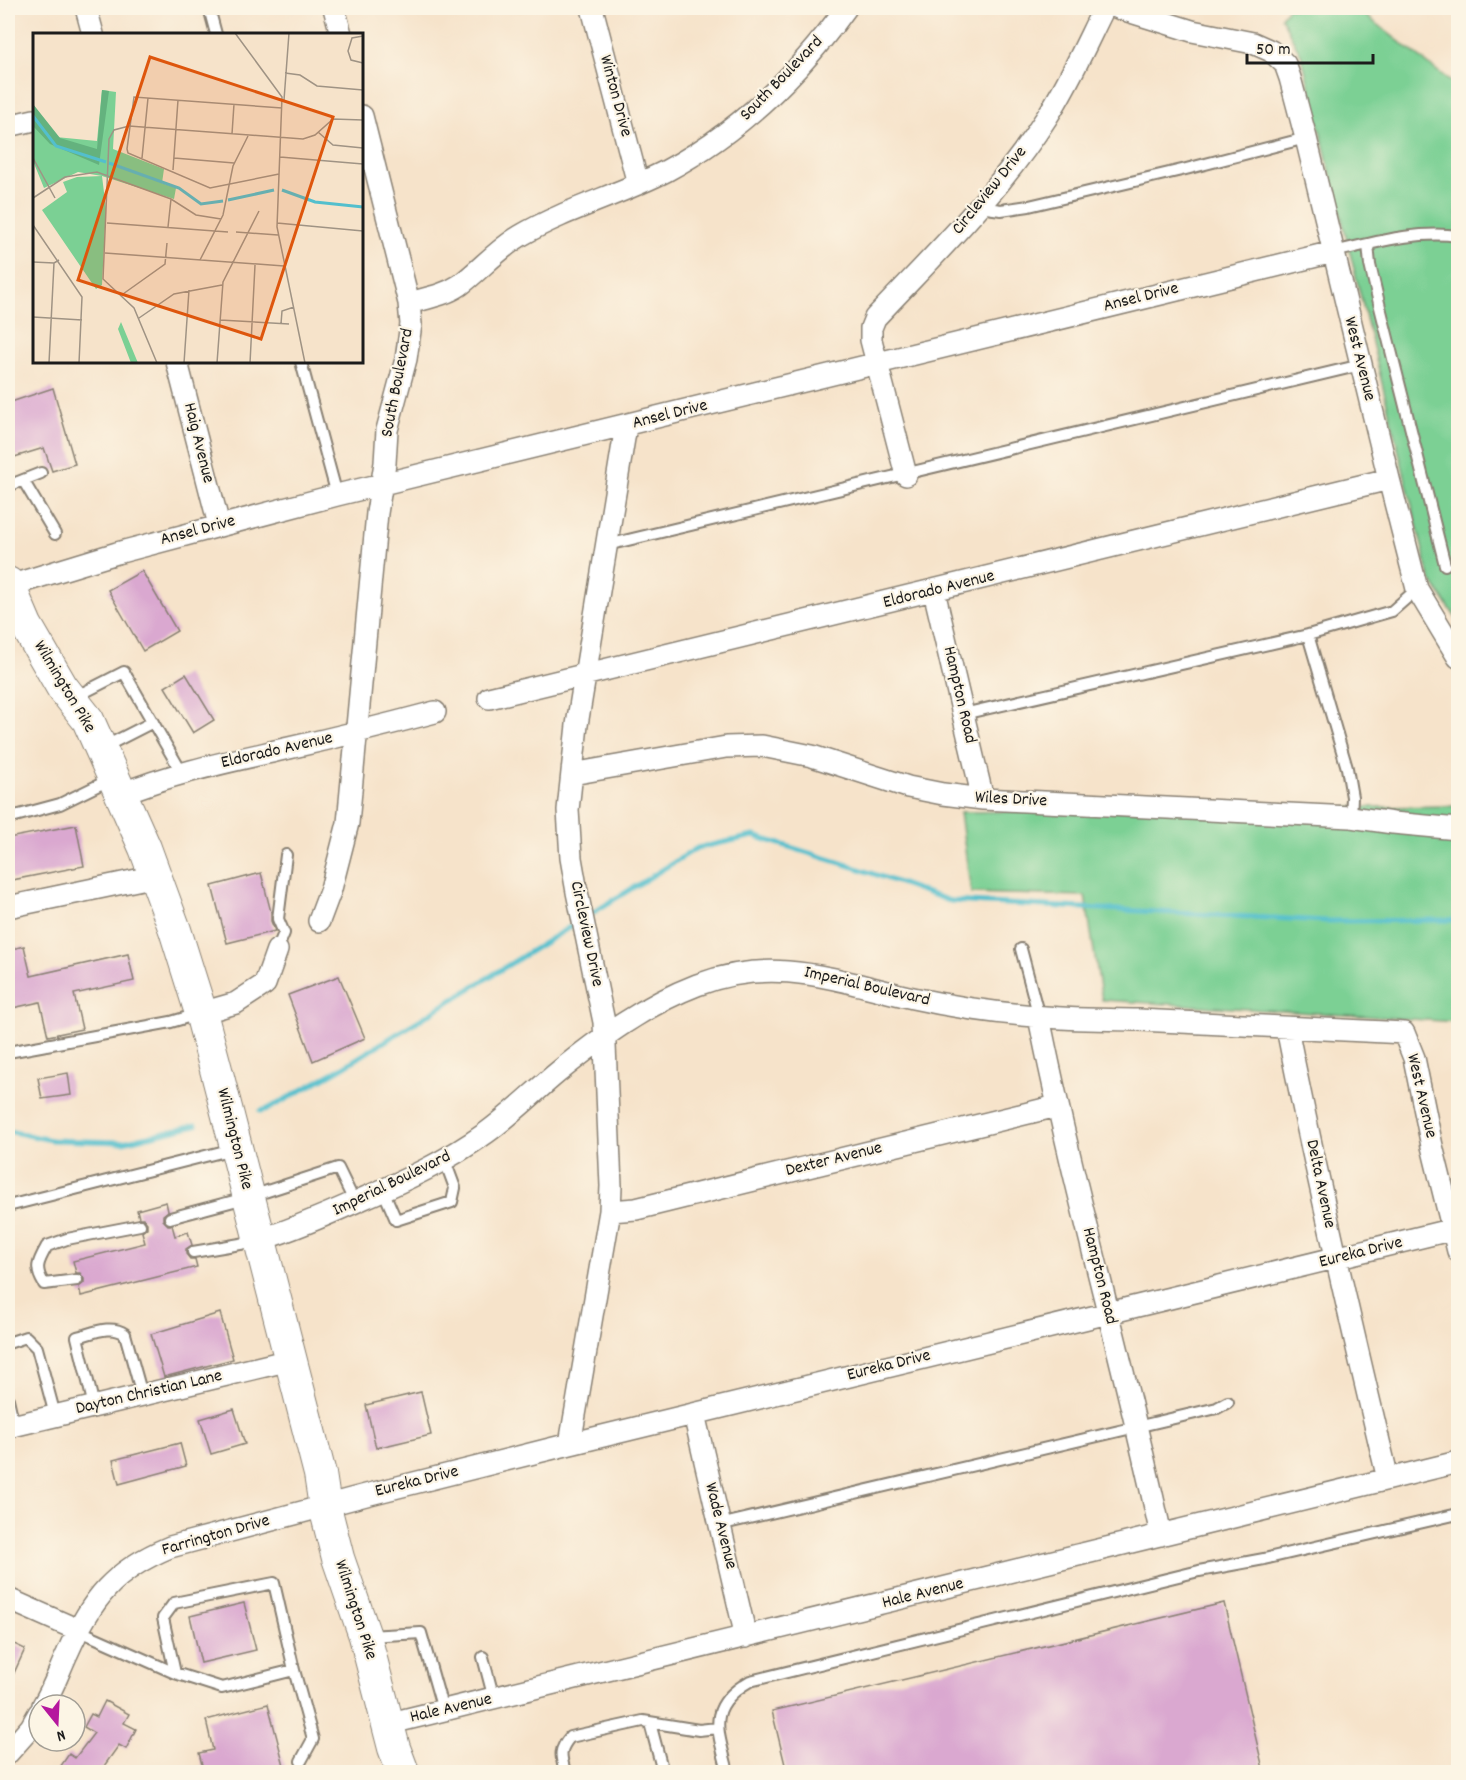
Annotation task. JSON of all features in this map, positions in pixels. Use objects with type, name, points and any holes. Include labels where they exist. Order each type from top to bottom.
[{"type":"main road","name":"Wilmington Pike","points":[[8,585],[26,624],[62,687],[88,720],[156,876],[201,1013],[320,1474],[338,1558],[365,1636],[387,1724],[403,1773]]},
{"type":"street","points":[[86,8],[93,33]]},
{"type":"street","points":[[334,8],[341,33]]},
{"type":"street","name":"Winton Drive","points":[[592,8],[638,184]]},
{"type":"street","name":"South Boulevard","points":[[319,921],[331,889],[348,823],[355,733],[387,430],[406,359],[411,324],[409,303],[446,293],[460,285],[520,236],[638,184],[705,148],[737,125],[800,66],[820,44],[846,8]]},
{"type":"street","name":"Circleview Drive","points":[[878,363],[871,340],[871,328],[875,318],[951,240],[1006,174],[1048,116],[1104,8]]},
{"type":"street","name":"West Avenue","points":[[1118,8],[1192,31],[1253,44],[1277,55],[1285,64],[1306,138],[1418,589],[1458,657]]},
{"type":"street","points":[[8,126],[33,120]]},
{"type":"street","points":[[363,120],[409,303]]},
{"type":"street","name":"Ansel Drive","points":[[8,585],[219,525],[337,495],[1333,252]]},
{"type":"street","name":"Haig Avenue","points":[[177,363],[219,525]]},
{"type":"street","points":[[878,363],[906,475]]},
{"type":"street","name":"Circleview Drive","points":[[570,1444],[610,1211],[604,1022],[577,892],[569,827],[577,725],[626,426]]},
{"type":"street","name":"Eldorado Avenue","points":[[489,698],[1389,479]]},
{"type":"street","name":"Hampton Road","points":[[934,591],[983,799]]},
{"type":"street","name":"Eldorado Avenue","points":[[117,786],[153,781],[435,712]]},
{"type":"street","name":"Wiles Drive","points":[[572,774],[726,747],[762,746],[812,756],[908,787],[983,799],[1351,817],[1393,824],[1458,829]]},
{"type":"street","points":[[8,908],[156,876]]},
{"type":"street","points":[[201,1013],[236,1003],[265,984],[277,950]]},
{"type":"street","name":"Imperial Boulevard","points":[[259,1240],[327,1216],[444,1161],[489,1131],[559,1072],[631,1018],[699,984],[728,976],[759,971],[789,970],[821,975],[912,998],[974,1010],[1039,1017],[1404,1033]]},
{"type":"street","name":"Hampton Road","points":[[1039,1017],[1057,1106],[1161,1535]]},
{"type":"street","name":"Delta Avenue","points":[[1287,1028],[1335,1259],[1388,1479]]},
{"type":"street","name":"West Avenue","points":[[1404,1033],[1414,1058],[1432,1146],[1457,1236]]},
{"type":"street","name":"Dexter Avenue","points":[[610,1211],[636,1209],[1057,1106]]},
{"type":"street","name":"Eureka Drive","points":[[326,1506],[1108,1312],[1335,1259],[1457,1236]]},
{"type":"street","name":"Dayton Christian Lane","points":[[11,1426],[290,1360]]},
{"type":"street","name":"Wade Avenue","points":[[694,1414],[747,1637]]},
{"type":"street","name":"Hale Avenue","points":[[387,1724],[1458,1462]]},
{"type":"street","name":"Farrington Drive","points":[[49,1693],[91,1606],[127,1569],[170,1547],[326,1506]]},
{"type":"street","points":[[8,1599],[78,1630]]},
{"type":"street","points":[[8,1753],[27,1731]]},
{"type":"lane","points":[[209,8],[216,33]]},
{"type":"lane","points":[[980,207],[1001,210],[1029,206],[1306,138]]},
{"type":"lane","points":[[1333,252],[1414,236],[1445,234],[1458,236]]},
{"type":"lane","points":[[1368,244],[1370,265],[1379,303],[1445,565]]},
{"type":"lane","points":[[301,363],[337,495]]},
{"type":"lane","points":[[607,545],[1361,365]]},
{"type":"lane","points":[[8,486],[41,473]]},
{"type":"lane","points":[[23,480],[55,534]]},
{"type":"lane","points":[[963,714],[1308,634],[1392,611],[1418,589]]},
{"type":"lane","points":[[1308,634],[1347,768],[1352,797],[1351,817]]},
{"type":"lane","points":[[71,699],[124,672],[182,773]]},
{"type":"lane","points":[[100,749],[153,722]]},
{"type":"lane","points":[[8,818],[117,786]]},
{"type":"lane","points":[[277,950],[284,933],[279,919],[286,855]]},
{"type":"lane","points":[[1021,949],[1039,1017]]},
{"type":"lane","points":[[8,1052],[171,1022],[201,1013]]},
{"type":"lane","points":[[8,1206],[236,1149]]},
{"type":"lane","points":[[383,1190],[396,1220],[452,1202],[455,1188],[444,1161]]},
{"type":"lane","points":[[170,1218],[249,1197],[338,1168],[355,1203]]},
{"type":"lane","points":[[77,1280],[44,1284],[37,1267],[47,1246],[68,1239],[140,1225]]},
{"type":"lane","points":[[193,1252],[259,1240]]},
{"type":"lane","points":[[94,1406],[77,1337],[110,1328],[118,1329],[125,1334],[142,1395]]},
{"type":"lane","points":[[8,1343],[26,1337],[37,1348],[55,1416]]},
{"type":"lane","points":[[8,1399],[11,1426]]},
{"type":"lane","points":[[719,1525],[1217,1408],[1228,1402]]},
{"type":"lane","points":[[728,1773],[717,1728],[720,1710],[726,1699],[736,1689],[750,1682],[1199,1571],[1264,1559],[1458,1514]]},
{"type":"lane","points":[[176,1672],[163,1618],[174,1603],[274,1583],[313,1740],[301,1761]]},
{"type":"lane","points":[[78,1630],[176,1672],[222,1688],[294,1670]]},
{"type":"lane","points":[[365,1636],[421,1633],[443,1710]]},
{"type":"lane","points":[[483,1657],[494,1699]]},
{"type":"lane","points":[[565,1773],[561,1755],[562,1746],[570,1737],[643,1721],[699,1730],[717,1728]]},
{"type":"lane","points":[[650,1722],[663,1773]]},
{"type":"green space","points":[[1288,8],[1356,8],[1458,87],[1458,621],[1430,579],[1302,57],[1281,17]]},
{"type":"green space","points":[[1458,806],[1458,1022],[1102,1000],[1085,896],[971,893],[960,812]]},
{"type":"building","points":[[53,388],[75,464],[52,471],[44,448],[8,459],[8,403]]},
{"type":"building","points":[[142,571],[177,631],[143,651],[108,590]]},
{"type":"building","points":[[186,674],[214,720],[193,733],[165,687]]},
{"type":"building","points":[[76,825],[84,866],[12,880],[8,859],[8,838]]},
{"type":"building","points":[[261,873],[275,931],[227,943],[212,886]]},
{"type":"building","points":[[24,946],[31,976],[128,954],[134,981],[74,994],[82,1029],[48,1036],[40,1002],[8,1009],[8,950]]},
{"type":"building","points":[[339,976],[365,1038],[313,1061],[288,995]]},
{"type":"building","points":[[68,1073],[71,1095],[42,1099],[38,1078]]},
{"type":"building","points":[[166,1202],[168,1211],[163,1215],[163,1220],[168,1225],[172,1225],[175,1236],[188,1232],[192,1245],[186,1249],[186,1254],[190,1259],[195,1259],[197,1267],[81,1296],[79,1287],[84,1283],[84,1279],[80,1273],[76,1273],[73,1261],[145,1243],[142,1232],[147,1228],[147,1223],[143,1218],[139,1218],[137,1210]]},
{"type":"building","points":[[220,1313],[233,1359],[164,1377],[151,1334]]},
{"type":"building","points":[[421,1392],[431,1435],[376,1448],[366,1405]]},
{"type":"building","points":[[234,1409],[245,1444],[211,1454],[200,1419]]},
{"type":"building","points":[[180,1443],[186,1466],[119,1484],[113,1460]]},
{"type":"building","points":[[244,1603],[256,1650],[201,1663],[190,1616]]},
{"type":"building","points":[[1224,1603],[1264,1773],[787,1773],[772,1711]]},
{"type":"building","points":[[8,1641],[25,1649],[8,1686]]},
{"type":"building","points":[[105,1701],[129,1714],[124,1723],[136,1729],[126,1749],[119,1745],[99,1773],[56,1773],[69,1754],[75,1758],[79,1753],[87,1753],[87,1742],[94,1733],[87,1729],[87,1721],[91,1714],[97,1717]]},
{"type":"building","points":[[268,1704],[286,1773],[204,1773],[199,1753],[213,1750],[206,1720]]},
{"type":"waterway","points":[[586,917],[697,848],[754,836],[854,867],[950,901],[1327,921],[1458,920]]},
{"type":"waterway","points":[[260,1111],[268,1109],[340,1069],[578,922]]},
{"type":"waterway","points":[[8,1131],[51,1140],[123,1142],[196,1125]]}]
